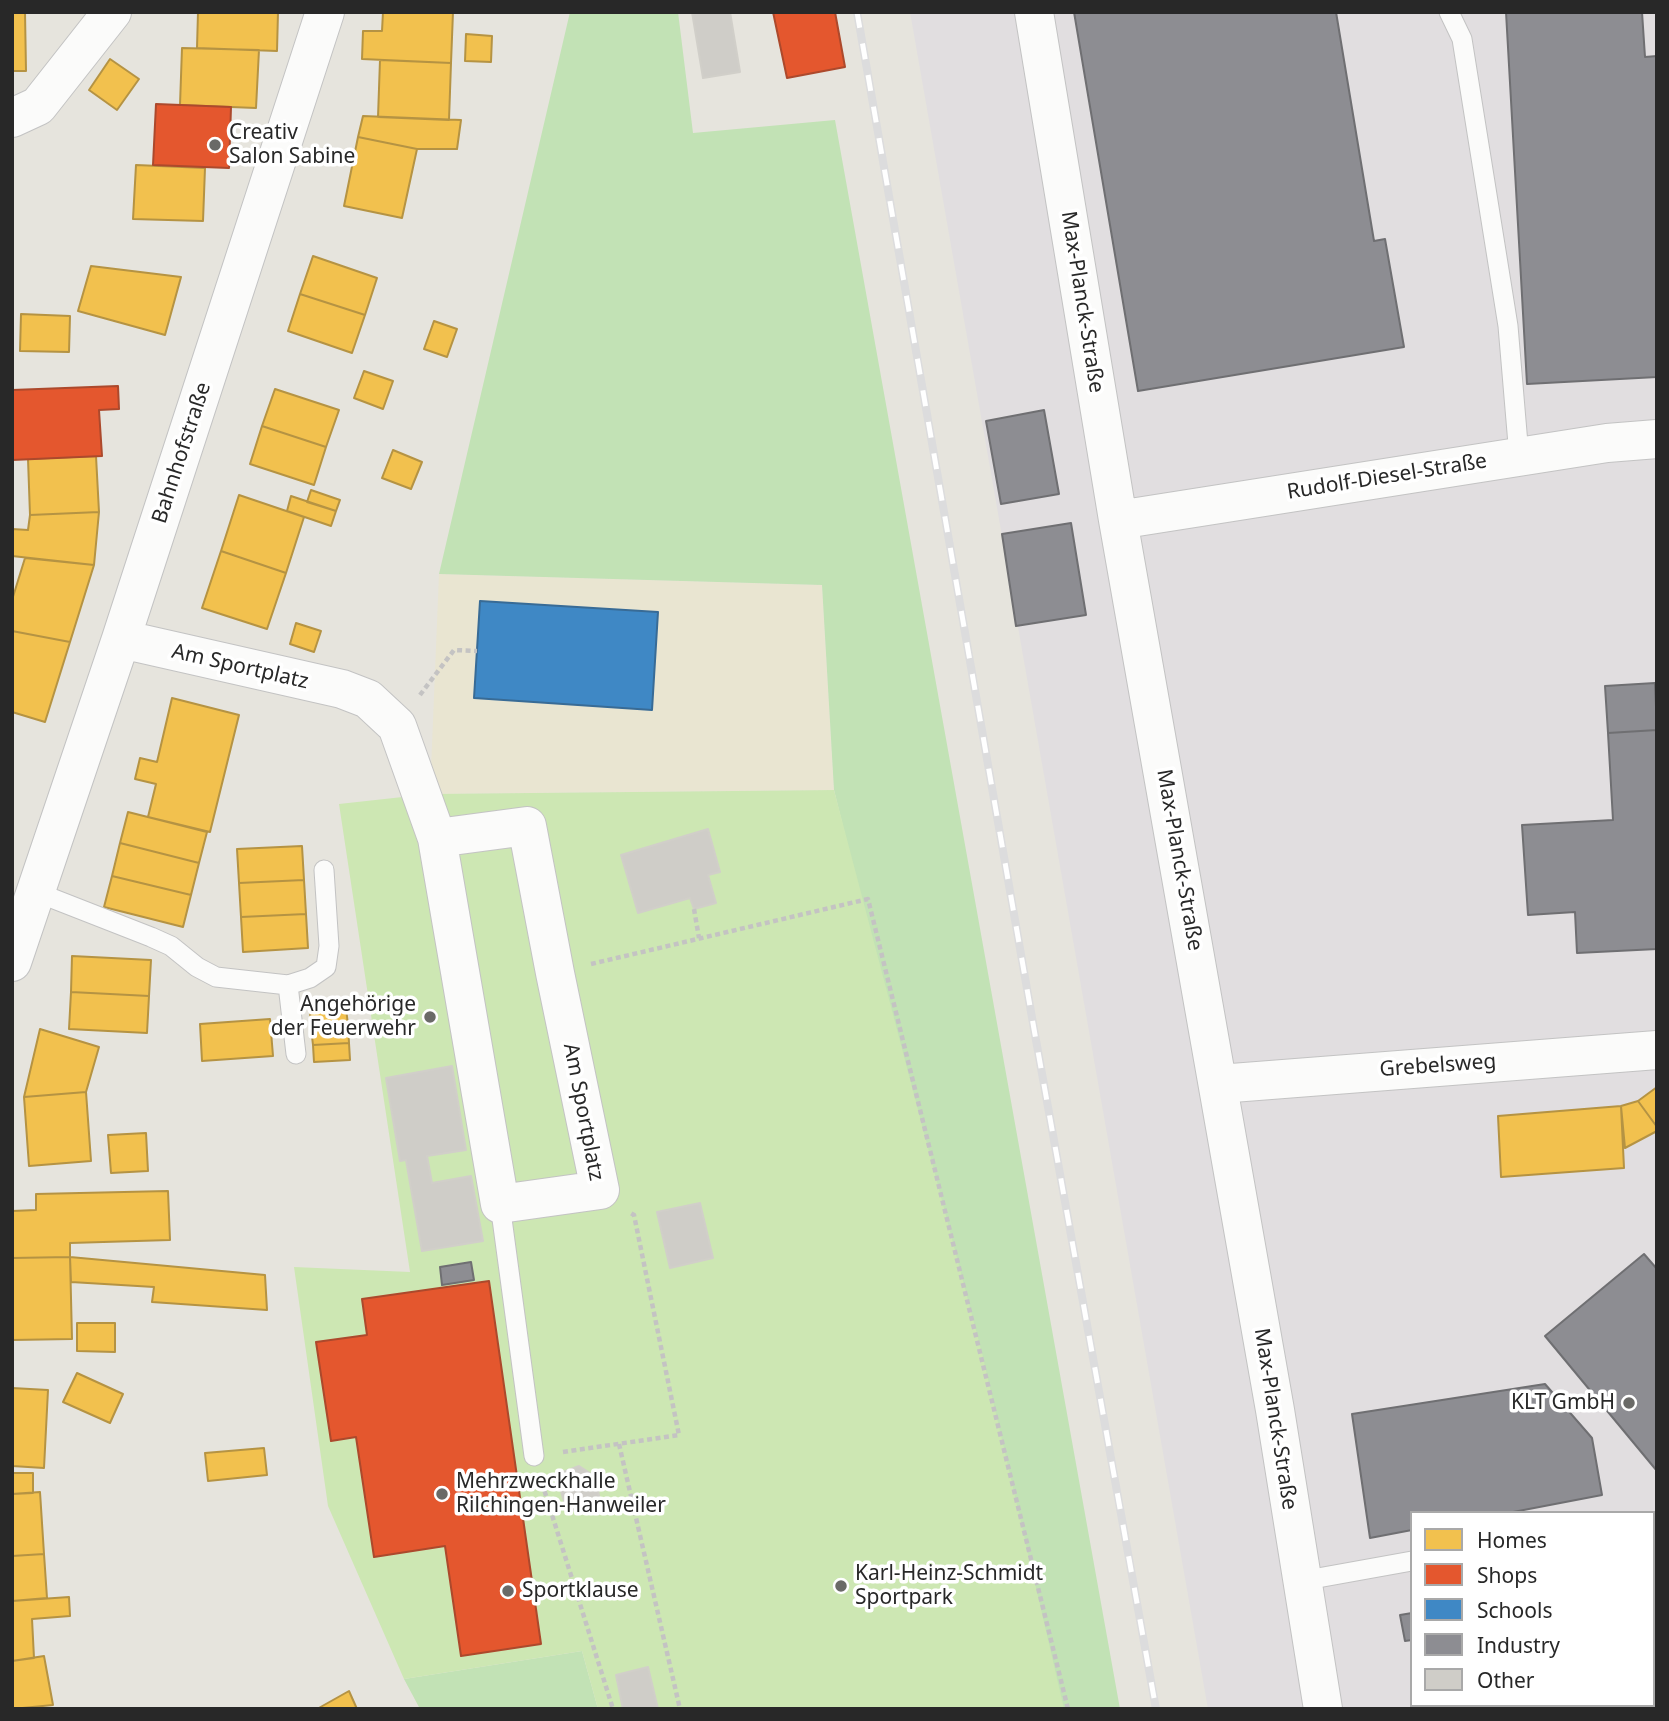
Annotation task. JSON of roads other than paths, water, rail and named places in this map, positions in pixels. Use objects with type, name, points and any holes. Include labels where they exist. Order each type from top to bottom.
[{"type":"street","points":[[12,118],[38,106],[112,12]]},
{"type":"street","name":"Bahnhofstraße","points":[[12,962],[121,639],[325,12]]},
{"type":"street","name":"Max-Planck-Straße","points":[[1034,12],[1118,520],[1275,1410],[1323,1709]]},
{"type":"street","name":"Rudolf-Diesel-Straße","points":[[1118,520],[1519,456],[1607,443],[1657,439]]},
{"type":"street","name":"Am Sportplatz","points":[[121,639],[342,689],[368,699],[397,726],[437,838],[500,1204],[600,1190],[527,826],[437,838]]},
{"type":"street","name":"Grebelsweg","points":[[1219,1084],[1657,1050]]},
{"type":"lane","points":[[1449,12],[1462,39],[1508,326],[1519,456]]},
{"type":"lane","points":[[36,892],[152,937],[171,946],[197,967],[216,977],[288,985],[310,978],[326,967],[329,946],[324,870]]},
{"type":"lane","points":[[288,985],[296,1054]]},
{"type":"lane","points":[[500,1204],[534,1457]]},
{"type":"lane","points":[[1301,1581],[1410,1560]]},
{"type":"railway","points":[[857,12],[1034,1029],[1156,1709]]},
{"type":"place","name":"Creativ Salon Sabine","points":[[215,145]]},
{"type":"place","name":"Angehörige der Feuerwehr","points":[[430,1017]]},
{"type":"place","name":"KLT GmbH","points":[[1629,1403]]},
{"type":"place","name":"Mehrzweckhalle Rilchingen-Hanweiler","points":[[442,1494]]},
{"type":"place","name":"Karl-Heinz-Schmidt Sportpark","points":[[841,1586]]},
{"type":"place","name":"Sportklause","points":[[508,1591]]}]
